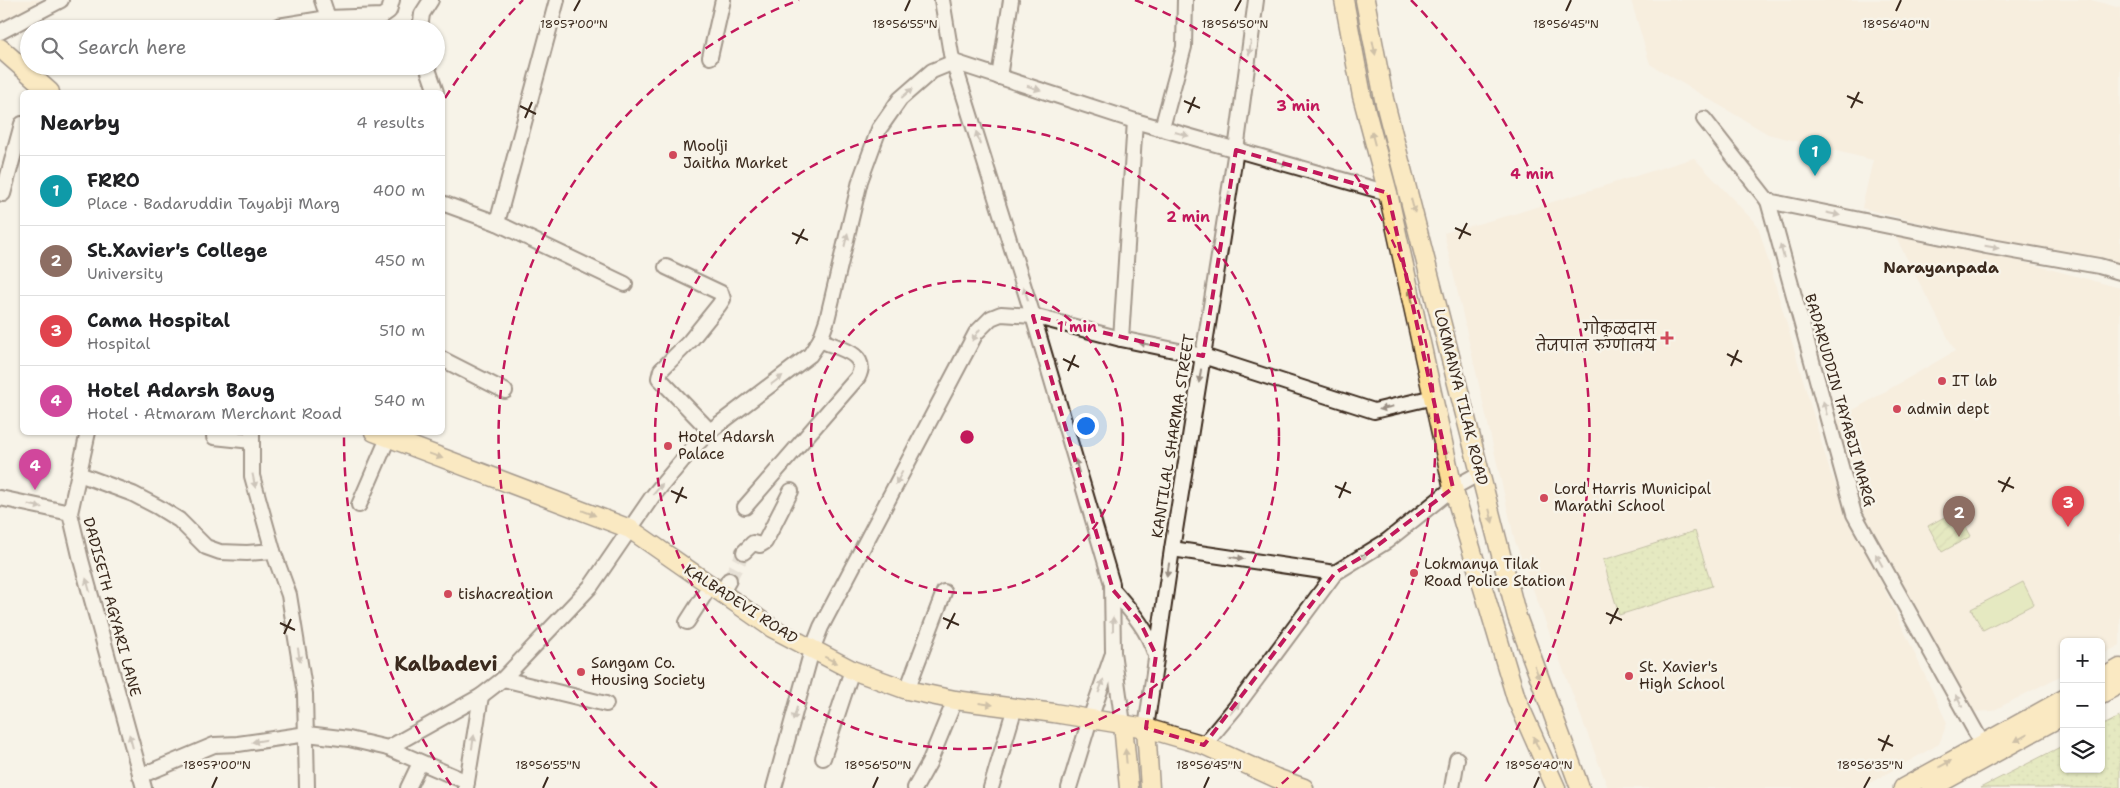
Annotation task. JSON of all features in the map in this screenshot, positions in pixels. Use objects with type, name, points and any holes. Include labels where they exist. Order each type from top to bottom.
[{"type":"main road","name":"LOKMANYA TILAK ROAD","points":[[1344,0],[1362,96],[1388,193],[1453,488],[1516,698],[1556,788]]},
{"type":"main road","name":"LOKMANYA TILAK ROAD","points":[[1365,0],[1384,99],[1517,617],[1580,788]]},
{"type":"main road","points":[[0,48],[20,67]]},
{"type":"main road","points":[[29,75],[45,90]]},
{"type":"main road","name":"KALBADEVI ROAD","points":[[381,435],[630,529],[720,587],[772,628],[852,670],[907,690],[955,700],[1015,707],[1146,728],[1204,745],[1275,783],[1304,788]]},
{"type":"main road","points":[[2105,677],[2120,668]]},
{"type":"main road","points":[[2105,692],[2120,684]]},
{"type":"main road","points":[[1931,788],[2060,702]]},
{"type":"main road","points":[[1903,788],[2060,717]]},
{"type":"main road","points":[[1123,724],[1129,788]]},
{"type":"main road","points":[[1146,728],[1150,788]]},
{"type":"street","points":[[23,20],[61,0]]},
{"type":"street","points":[[322,0],[328,18]]},
{"type":"street","points":[[316,20],[382,16],[388,11],[392,0]]},
{"type":"street","points":[[421,20],[422,14],[431,0]]},
{"type":"street","points":[[497,224],[557,0]]},
{"type":"street","points":[[710,57],[723,0]]},
{"type":"street","points":[[942,0],[954,62],[1033,316],[1113,590],[1113,652],[1123,724]]},
{"type":"street","points":[[999,77],[1011,0]]},
{"type":"street","points":[[1162,128],[1184,47],[1185,0]]},
{"type":"street","name":"KANTILAL SHARMA STREET","points":[[1146,728],[1172,548],[1236,150],[1256,0]]},
{"type":"street","points":[[0,32],[20,22]]},
{"type":"street","points":[[388,748],[481,696],[503,679],[590,586],[652,497],[691,450],[710,431],[810,356],[820,340],[860,181],[879,129],[900,99],[932,71],[954,62],[1135,120],[1388,193]]},
{"type":"street","points":[[430,75],[435,90]]},
{"type":"street","points":[[1704,119],[1768,201],[1986,246],[2099,266],[2120,272]]},
{"type":"street","points":[[1121,339],[1135,120]]},
{"type":"street","points":[[3,194],[20,131]]},
{"type":"street","name":"BADARUDDIN TAYABJI MARG","points":[[1768,201],[1854,514],[1986,750]]},
{"type":"street","points":[[445,204],[497,224],[625,284]]},
{"type":"street","points":[[666,267],[721,293],[723,299],[690,341],[661,370],[659,378],[710,431]]},
{"type":"street","points":[[774,788],[812,650],[838,594],[976,333],[991,318],[1001,314],[1033,316],[1121,339],[1203,356],[1374,411],[1434,397]]},
{"type":"street","points":[[745,507],[858,377],[862,370],[861,362],[857,356],[820,340]]},
{"type":"street","points":[[445,361],[505,391]]},
{"type":"street","name":"DADISETH AGYARI LANE","points":[[87,435],[70,513],[81,560],[142,782]]},
{"type":"street","points":[[359,505],[381,435]]},
{"type":"street","points":[[214,437],[252,437],[252,476],[273,551],[289,595],[306,694],[308,734],[307,788]]},
{"type":"street","points":[[1204,745],[1235,708],[1335,573],[1386,541],[1453,488],[1480,473]]},
{"type":"street","points":[[79,474],[133,494],[158,507],[179,520],[206,547],[220,552],[247,554],[273,551]]},
{"type":"street","points":[[744,552],[752,543],[760,545],[765,542],[791,491]]},
{"type":"street","points":[[1,501],[70,513]]},
{"type":"street","points":[[1172,548],[1335,573]]},
{"type":"street","points":[[687,622],[720,587]]},
{"type":"street","points":[[1113,590],[1139,620],[1150,639],[1156,655]]},
{"type":"street","points":[[907,690],[944,592]]},
{"type":"street","points":[[1069,788],[1113,652]]},
{"type":"street","points":[[823,758],[852,670]]},
{"type":"street","points":[[503,679],[606,704]]},
{"type":"street","points":[[142,782],[214,745],[238,744],[308,734],[349,739],[388,748],[467,785],[481,696]]},
{"type":"street","points":[[915,788],[929,763],[955,700]]},
{"type":"street","points":[[991,788],[1015,707]]},
{"type":"street","points":[[1452,788],[1457,759]]},
{"type":"street","points":[[408,788],[420,763]]},
{"type":"highlighted area","points":[[1236,150],[1388,193],[1453,488],[1365,555],[1335,573],[1204,745],[1146,728],[1156,655],[1139,620],[1113,590],[1033,316],[1203,356]]},
{"type":"shaded area","points":[[0,0],[58,0],[0,22]]},
{"type":"shaded area","points":[[1631,0],[2091,0],[2120,8],[2120,273],[1862,208],[1873,160],[1768,134],[1650,64]]},
{"type":"shaded area","points":[[1694,158],[1758,226],[1830,472],[1947,723],[1939,744],[1861,788],[1608,788],[1515,541],[1444,233],[1511,215]]},
{"type":"shaded area","points":[[1890,226],[2120,288],[2120,645],[2105,653],[2105,638],[2060,638],[2060,676],[1992,711],[1969,712],[1853,507],[1838,419],[1955,351]]},
{"type":"green space","points":[[1957,510],[1971,536],[1942,552],[1928,526]]},
{"type":"green space","points":[[1695,531],[1712,586],[1619,615],[1603,560]]},
{"type":"green space","points":[[2023,582],[2034,604],[1983,630],[1971,609]]},
{"type":"green space","points":[[2120,717],[2120,788],[1980,788],[2060,747],[2060,773],[2105,773],[2105,724]]},
{"type":"tunnel","points":[[729,580],[744,552]]},
{"type":"place","name":"Moolji Jaitha Market","points":[[673,155]]},
{"type":"place","name":"FRRO","points":[[1815,176]]},
{"type":"place","name":"गोकुळदास तेजपाल रुग्णालय","points":[[1667,338]]},
{"type":"place","name":"IT lab","points":[[1942,381]]},
{"type":"place","name":"admin dept","points":[[1897,409]]},
{"type":"place","name":"Hotel Adarsh Palace","points":[[668,446]]},
{"type":"place","name":"Hotel Adarsh Baug","points":[[35,490]]},
{"type":"place","name":"Lord Harris Municipal Marathi School","points":[[1544,498]]},
{"type":"place","name":"Cama Hospital","points":[[2068,527]]},
{"type":"place","name":"St.Xavier's College","points":[[1959,537]]},
{"type":"place","name":"Lokmanya Tilak Road Police Station","points":[[1414,573]]},
{"type":"place","name":"tishacreation","points":[[448,594]]},
{"type":"place","name":"Sangam Co. Housing Society","points":[[581,672]]},
{"type":"place","name":"St. Xavier's High School","points":[[1629,676]]},
{"type":"district","name":"Narayanpada","points":[[1941,267]]},
{"type":"district","name":"Kalbadevi","points":[[446,664]]}]
